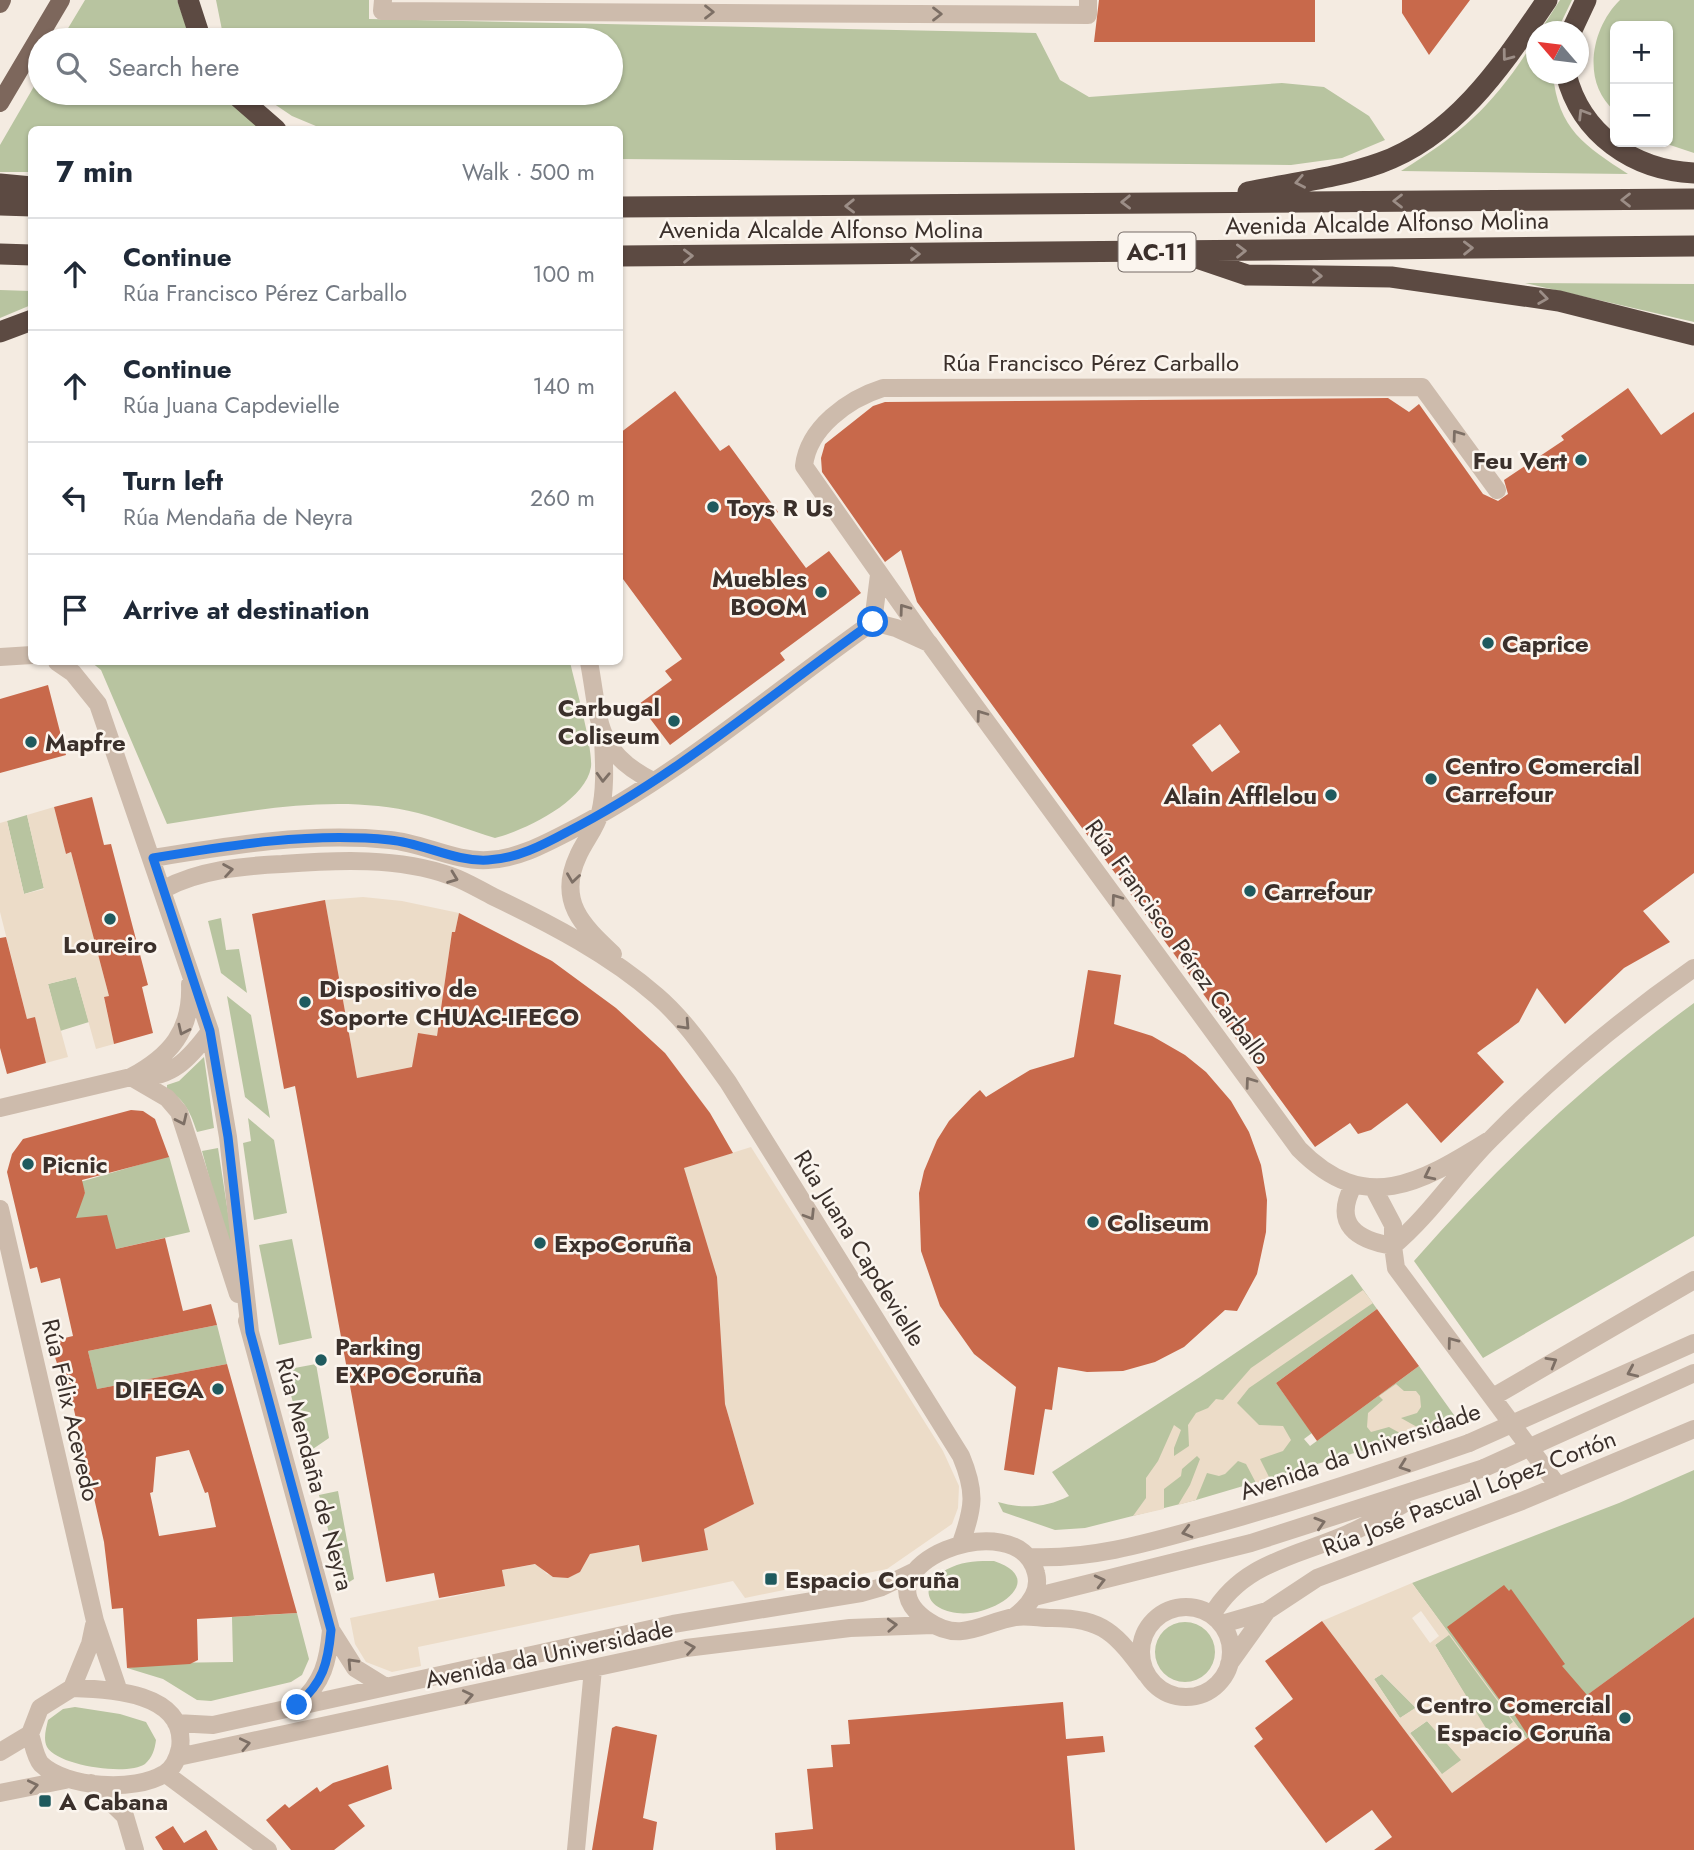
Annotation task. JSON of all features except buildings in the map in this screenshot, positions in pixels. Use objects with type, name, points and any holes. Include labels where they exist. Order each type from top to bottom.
[{"type":"highway","points":[[188,0],[197,28]]},
{"type":"highway","points":[[1195,202],[1324,177],[1381,162],[1440,131],[1486,84],[1547,0]]},
{"type":"highway","points":[[1574,21],[1586,0]]},
{"type":"highway","points":[[1570,84],[1577,103],[1593,129],[1616,149],[1647,164],[1694,173]]},
{"type":"highway","points":[[248,105],[271,126]]},
{"type":"highway","points":[[0,184],[28,187]]},
{"type":"highway","name":"Avenida Alcalde Alfonso Molina","points":[[623,207],[1694,199]]},
{"type":"highway","points":[[623,200],[662,207]]},
{"type":"highway","points":[[0,205],[28,206]]},
{"type":"highway","name":"Avenida Alcalde Alfonso Molina","points":[[623,256],[1694,246]]},
{"type":"highway","points":[[1179,251],[1247,275],[1391,277],[1559,300],[1694,334]]},
{"type":"highway","points":[[0,254],[28,255]]},
{"type":"highway","points":[[0,332],[28,322]]},
{"type":"main road","points":[[44,28],[61,0]]},
{"type":"main road","points":[[0,103],[28,56]]},
{"type":"street","points":[[383,0],[382,11],[1063,15],[1088,15],[1088,0]]},
{"type":"street","name":"Rúa Francisco Pérez Carballo","points":[[1488,1141],[1424,1178],[1374,1189],[1353,1186],[1329,1175],[1299,1149],[879,575],[804,466],[812,436],[825,423],[873,392],[900,387],[1422,387],[1497,490]]},
{"type":"street","points":[[153,858],[283,839],[353,836],[394,840],[464,858],[488,860],[537,848],[599,816],[653,781],[873,622],[879,575]]},
{"type":"street","name":"Rúa Francisco Pérez Carballo","points":[[873,622],[896,628],[929,643]]},
{"type":"street","points":[[0,657],[28,655]]},
{"type":"street","name":"Rúa Mendaña de Neyra","points":[[62,665],[88,688],[98,704],[164,889],[210,1031],[228,1137],[250,1332]]},
{"type":"street","name":"Rúa Juana Capdevielle","points":[[590,665],[603,738],[603,798],[599,816],[576,859],[572,889],[573,910],[588,930],[695,1036],[728,1082],[961,1455],[973,1484],[973,1495],[961,1543]]},
{"type":"street","points":[[603,738],[625,767],[653,781]]},
{"type":"street","name":"Rúa Juana Capdevielle","points":[[164,889],[184,878],[259,865],[351,861],[427,870],[451,876],[519,909],[599,954],[658,997]]},
{"type":"street","points":[[131,1077],[161,1059],[183,1034],[191,998],[189,963]]},
{"type":"street","name":"Rúa Francisco Pérez Carballo","points":[[1393,1246],[1412,1230],[1488,1141],[1612,1030],[1694,968]]},
{"type":"street","points":[[0,1108],[131,1077],[155,1077],[178,1067],[210,1031]]},
{"type":"street","name":"Rúa Mendaña de Neyra","points":[[131,1077],[167,1098],[179,1112],[250,1332],[331,1630],[355,1668],[384,1686]]},
{"type":"street","points":[[1353,1186],[1346,1199],[1345,1219],[1352,1229],[1366,1238],[1393,1246]]},
{"type":"street","points":[[1374,1189],[1393,1225],[1396,1268],[1558,1486]]},
{"type":"street","name":"Rúa Félix Acevedo","points":[[0,1209],[94,1621],[118,1689]]},
{"type":"street","points":[[1493,1397],[1694,1280]]},
{"type":"street","name":"Avenida da Universidade","points":[[1029,1557],[1089,1555],[1172,1536],[1369,1479],[1469,1443],[1694,1343]]},
{"type":"street","points":[[1034,1597],[1037,1577],[1029,1557],[993,1542],[961,1543],[930,1556],[915,1571],[909,1587],[911,1602],[919,1615],[933,1625],[968,1630],[1014,1617],[1034,1597],[1251,1543],[1484,1468],[1694,1373]]},
{"type":"street","name":"Rúa José Pascual López Cortón","points":[[1014,1617],[1079,1618],[1099,1624],[1121,1641],[1156,1686],[1168,1694],[1183,1697],[1212,1689],[1223,1678],[1229,1664],[1267,1611],[1317,1578],[1558,1486],[1694,1429]]},
{"type":"street","points":[[1229,1664],[1231,1650],[1217,1619],[1225,1593],[1241,1579],[1272,1563],[1355,1531],[1438,1484]]},
{"type":"street","name":"Avenida da Universidade","points":[[176,1723],[213,1725],[673,1624],[861,1592],[881,1587],[915,1571]]},
{"type":"street","name":"Rúa José Pascual López Cortón","points":[[1146,1674],[1141,1660],[1141,1644],[1155,1618],[1168,1610],[1183,1606],[1198,1608],[1217,1619],[1267,1611]]},
{"type":"street","name":"Rúa Félix Acevedo","points":[[72,1688],[90,1644],[94,1621]]},
{"type":"street","name":"Avenida da Universidade","points":[[178,1758],[686,1648],[850,1628],[933,1625]]},
{"type":"street","name":"Rúa Mendaña de Neyra","points":[[297,1705],[319,1684],[328,1658],[331,1630]]},
{"type":"street","points":[[576,1850],[593,1669]]},
{"type":"street","points":[[0,1752],[30,1734],[40,1708],[72,1688],[118,1689],[161,1705],[176,1723],[181,1740],[178,1758],[166,1774],[137,1785],[65,1780],[0,1793]]},
{"type":"street","points":[[30,1734],[40,1763],[65,1780]]},
{"type":"street","points":[[166,1774],[268,1850]]},
{"type":"street","points":[[91,1783],[127,1821],[143,1850]]},
{"type":"street","points":[[135,1850],[127,1821],[137,1785]]},
{"type":"green space","points":[[85,0],[177,0],[187,28],[68,28]]},
{"type":"green space","points":[[216,0],[369,0],[369,19],[1036,33],[1060,80],[1089,97],[1282,83],[1324,87],[1369,116],[1385,140],[1342,158],[1291,165],[623,159],[623,126],[316,126],[292,116],[276,105],[623,105],[623,28],[222,28]]},
{"type":"green space","points":[[1560,0],[1572,0],[1562,21],[1546,21]]},
{"type":"green space","points":[[1620,0],[1694,0],[1694,153],[1673,146],[1673,21],[1610,21],[1610,106],[1604,99],[1597,86],[1594,56],[1602,25]]},
{"type":"green space","points":[[1526,53],[1526,84],[1555,84],[1561,109],[1576,134],[1628,174],[1401,171],[1462,128],[1493,98]]},
{"type":"green space","points":[[28,97],[28,105],[238,105],[262,126],[28,126],[28,172],[0,172],[0,145]]},
{"type":"green space","points":[[1525,283],[1694,284],[1694,322]]},
{"type":"green space","points":[[0,290],[28,291],[28,306],[0,318]]},
{"type":"green space","points":[[95,665],[571,665],[587,731],[591,767],[578,792],[566,803],[537,821],[495,838],[418,813],[356,804],[292,806],[167,824],[101,670]]},
{"type":"green space","points":[[27,815],[44,888],[24,894],[7,821]]},
{"type":"green space","points":[[221,918],[226,950],[239,949],[247,993],[221,973],[208,921]]},
{"type":"green space","points":[[76,977],[89,1022],[60,1031],[48,984]]},
{"type":"green space","points":[[227,996],[251,1015],[270,1118],[245,1097]]},
{"type":"green space","points":[[1694,1003],[1694,1236],[1483,1358],[1414,1261],[1512,1157],[1547,1124],[1619,1061]]},
{"type":"green space","points":[[204,1057],[214,1128],[197,1132],[186,1108],[167,1090],[167,1085],[179,1081]]},
{"type":"green space","points":[[248,1118],[274,1140],[287,1213],[254,1220],[243,1143],[251,1141]]},
{"type":"green space","points":[[218,1148],[236,1265],[233,1266],[202,1151]]},
{"type":"green space","points":[[169,1156],[190,1232],[116,1249],[73,1216],[85,1193],[80,1182]]},
{"type":"green space","points":[[292,1239],[312,1338],[279,1345],[259,1245]]},
{"type":"green space","points":[[1352,1274],[1377,1309],[1276,1383],[1312,1433],[1304,1439],[1310,1446],[1419,1366],[1459,1422],[1196,1500],[1085,1528],[1055,1530],[1003,1512],[998,1502],[1034,1506],[1069,1496],[1052,1472],[1200,1377]]},
{"type":"green space","points":[[217,1325],[227,1364],[66,1395],[62,1380],[93,1373],[88,1351]]},
{"type":"green space","points":[[316,1364],[329,1438],[307,1453],[284,1370]]},
{"type":"green space","points":[[1694,1470],[1694,1617],[1527,1739],[1514,1722],[1491,1738],[1435,1645],[1449,1634],[1412,1583],[1619,1503]]},
{"type":"green space","points":[[338,1491],[354,1579],[343,1586],[319,1495]]},
{"type":"green space","points":[[994,1561],[1010,1569],[1017,1578],[1016,1587],[1010,1596],[999,1604],[971,1613],[957,1613],[936,1606],[931,1600],[930,1586],[941,1573],[962,1564]]},
{"type":"green space","points":[[297,1613],[309,1659],[302,1675],[291,1682],[211,1701],[197,1700],[163,1679],[127,1668],[163,1663],[233,1662],[232,1617]]},
{"type":"green space","points":[[1179,1622],[1191,1622],[1210,1635],[1215,1652],[1213,1664],[1202,1677],[1191,1682],[1179,1682],[1160,1669],[1155,1658],[1155,1646],[1168,1627]]},
{"type":"green space","points":[[1382,1674],[1416,1708],[1400,1718],[1374,1679]]},
{"type":"green space","points":[[75,1707],[120,1714],[146,1722],[156,1740],[150,1759],[136,1767],[109,1769],[78,1764],[54,1754],[45,1741],[48,1720],[63,1709]]},
{"type":"green space","points":[[1427,1721],[1462,1760],[1442,1775],[1410,1733]]},
{"type":"shaded area","points":[[54,807],[66,854],[71,852],[109,996],[104,998],[114,1044],[96,1049],[76,977],[48,984],[68,1057],[46,1063],[35,1018],[27,1019],[0,912],[0,823],[7,821],[24,894],[44,889],[27,815]]},
{"type":"shaded area","points":[[363,897],[402,901],[459,913],[455,932],[452,932],[437,1036],[412,1067],[357,1078],[325,900]]},
{"type":"shaded area","points":[[751,1147],[943,1451],[959,1486],[958,1508],[952,1524],[887,1569],[745,1598],[733,1581],[418,1647],[421,1666],[392,1672],[366,1662],[355,1644],[350,1618],[505,1586],[502,1570],[537,1564],[547,1574],[567,1578],[580,1572],[590,1554],[639,1545],[708,1550],[704,1529],[754,1504],[725,1404],[684,1168]]},
{"type":"shaded area","points":[[1363,1290],[1373,1303],[1249,1388],[1237,1403],[1259,1425],[1283,1426],[1291,1440],[1283,1451],[1260,1459],[1270,1479],[1256,1483],[1246,1464],[1238,1461],[1225,1474],[1219,1476],[1207,1473],[1196,1500],[1178,1505],[1190,1485],[1200,1459],[1197,1456],[1182,1469],[1181,1476],[1164,1489],[1164,1509],[1133,1516],[1146,1498],[1146,1478],[1158,1461],[1174,1425],[1181,1430],[1174,1456],[1189,1446],[1188,1425],[1196,1413],[1208,1408],[1216,1399],[1223,1400],[1251,1368]]},
{"type":"shaded area","points":[[1396,1384],[1404,1391],[1416,1391],[1420,1396],[1421,1407],[1417,1413],[1401,1418],[1426,1432],[1409,1438],[1389,1427],[1371,1432],[1367,1427],[1368,1413],[1383,1400],[1379,1396]]},
{"type":"shaded area","points":[[1412,1583],[1527,1739],[1449,1795],[1322,1621]],"holes":[[[1421,1611],[1439,1636],[1430,1643],[1412,1618]],[[1449,1635],[1513,1722],[1492,1738],[1435,1645]],[[1382,1674],[1416,1708],[1400,1718],[1374,1679]],[[1427,1721],[1461,1760],[1442,1774],[1410,1733]]]},
{"type":"place","name":"Feu Vert","points":[[1581,460]]},
{"type":"place","name":"Toys R Us","points":[[713,507]]},
{"type":"place","name":"Muebles BOOM","points":[[821,592]]},
{"type":"place","name":"Caprice","points":[[1488,643]]},
{"type":"place","name":"Carbugal Coliseum","points":[[674,721]]},
{"type":"place","name":"Mapfre","points":[[31,742]]},
{"type":"place","name":"Centro Comercial Carrefour","points":[[1431,779]]},
{"type":"place","name":"Alain Afflelou","points":[[1331,795]]},
{"type":"place","name":"Carrefour","points":[[1250,891]]},
{"type":"place","name":"Loureiro","points":[[110,919]]},
{"type":"place","name":"Dispositivo de Soporte CHUAC-IFECO","points":[[305,1002]]},
{"type":"place","name":"Picnic","points":[[28,1164]]},
{"type":"place","name":"Coliseum","points":[[1093,1222]]},
{"type":"place","name":"ExpoCoruña","points":[[540,1243]]},
{"type":"place","name":"Parking EXPOCoruña","points":[[321,1360]]},
{"type":"place","name":"DIFEGA","points":[[218,1389]]},
{"type":"place","name":"Espacio Coruña","points":[[771,1579]]},
{"type":"place","name":"Centro Comercial Espacio Coruña","points":[[1625,1718]]},
{"type":"place","name":"A Cabana","points":[[45,1801]]},
{"type":"route","points":[[297,1705],[319,1684],[328,1658],[331,1630],[250,1332],[228,1137],[210,1031],[153,858],[283,839],[353,836],[394,840],[464,858],[488,860],[537,848],[599,816],[672,769],[873,622]]}]
